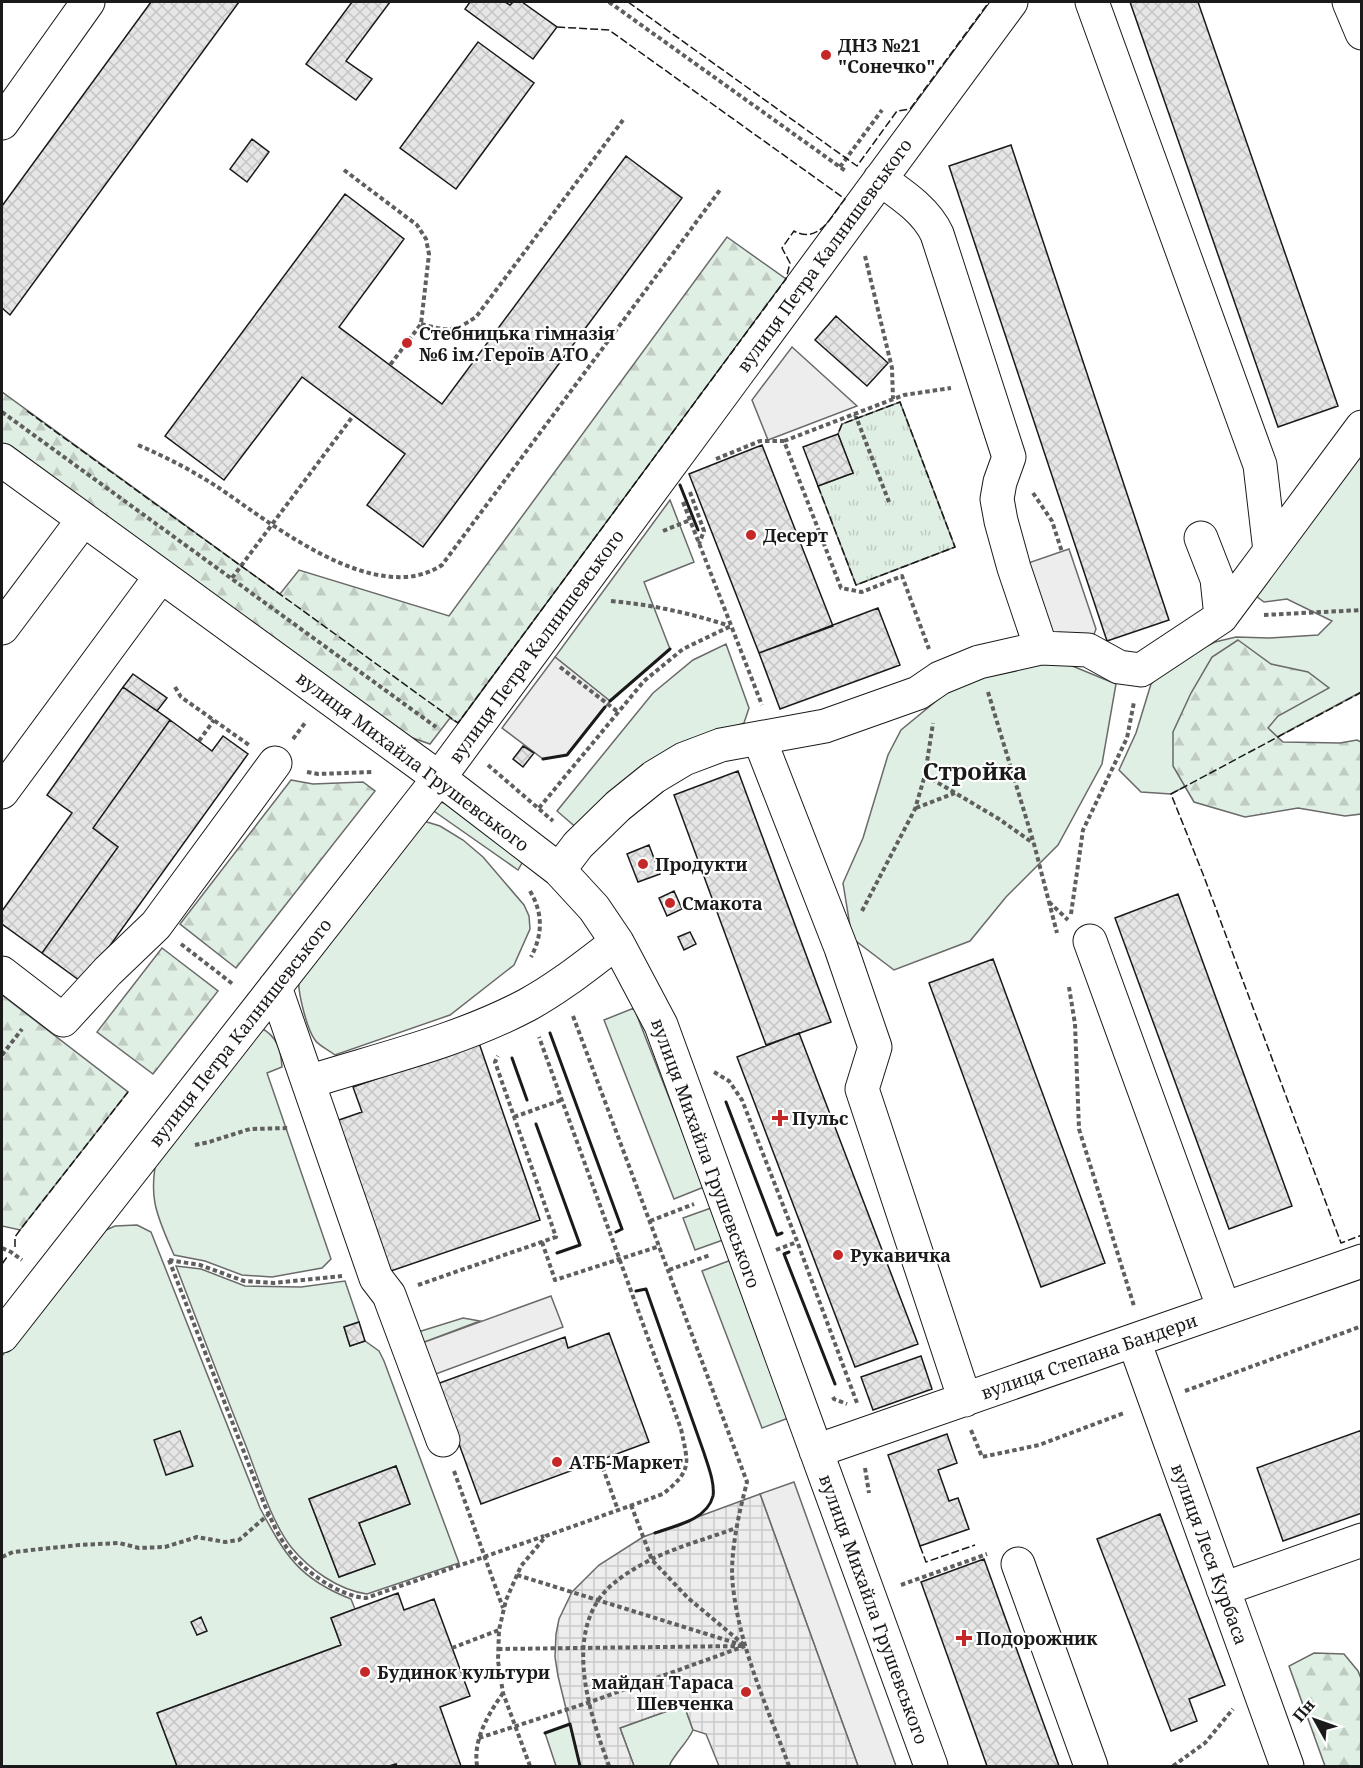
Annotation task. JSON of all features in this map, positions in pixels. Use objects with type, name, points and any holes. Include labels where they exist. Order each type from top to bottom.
[{"type":"street","points":[[2,123],[88,2]]},
{"type":"street","name":"вулиця Петра Калнишевського","points":[[2,1336],[439,778],[1011,2]]},
{"type":"street","points":[[1092,2],[1260,465],[1270,551]]},
{"type":"street","points":[[1349,2],[1362,33]]},
{"type":"street","points":[[876,184],[925,214],[932,223],[1009,457],[997,499],[1014,568],[1041,648]]},
{"type":"street","points":[[559,870],[578,845],[618,806],[654,777],[684,759],[721,745],[825,726],[918,693],[940,678],[979,662],[1041,648],[1088,650],[1119,667],[1141,670],[1221,617],[1362,427]]},
{"type":"street","name":"вулиця Михайла Грушевського","points":[[2,460],[439,778],[559,870],[594,908],[617,942],[662,1025],[931,1767]]},
{"type":"street","points":[[2,628],[83,520]]},
{"type":"street","points":[[1202,538],[1217,579],[1221,617]]},
{"type":"street","points":[[2,792],[161,576]]},
{"type":"street","points":[[766,737],[875,1047],[862,1089],[965,1400]]},
{"type":"street","points":[[2,973],[63,1020],[108,971],[156,925],[275,764]]},
{"type":"street","points":[[1090,941],[1224,1309]]},
{"type":"street","points":[[308,1082],[475,1029],[527,1005],[561,985],[617,942]]},
{"type":"street","points":[[275,987],[325,1133],[442,1440]]},
{"type":"street","name":"вулиця Степана Бандери","points":[[816,1452],[1362,1261]]},
{"type":"street","name":"вулиця Леся Курбаса","points":[[1134,1341],[1287,1767]]},
{"type":"street","points":[[1223,1589],[1362,1540]]},
{"type":"street","points":[[1018,1564],[1091,1767]]},
{"type":"path","points":[[609,2],[840,167],[876,184]]},
{"type":"path","points":[[840,167],[882,110]]},
{"type":"path","points":[[421,324],[446,331],[461,327],[476,317],[623,120]]},
{"type":"path","points":[[344,170],[417,225],[426,239],[429,254],[421,324],[390,365]]},
{"type":"path","points":[[138,445],[180,463],[307,547],[357,571],[396,577],[430,574],[442,566],[720,190]]},
{"type":"path","points":[[863,248],[892,368],[893,399]]},
{"type":"path","points":[[724,456],[760,441],[784,441],[904,395],[934,392],[984,381]]},
{"type":"path","points":[[2,412],[439,729]]},
{"type":"path","points":[[855,414],[889,502]]},
{"type":"path","points":[[232,578],[353,416]]},
{"type":"path","points":[[784,441],[841,588],[862,592],[902,576],[940,678],[925,775],[915,809],[841,948]]},
{"type":"path","points":[[693,501],[704,531],[699,544]]},
{"type":"path","points":[[690,520],[731,626],[766,737]]},
{"type":"path","points":[[1052,521],[1062,552]]},
{"type":"path","points":[[603,601],[650,604],[687,612],[731,626]]},
{"type":"path","points":[[1221,617],[1362,610]]},
{"type":"path","points":[[540,808],[644,681],[683,649],[731,626]]},
{"type":"path","points":[[554,662],[618,712]]},
{"type":"path","points":[[979,662],[1034,844],[1058,935]]},
{"type":"path","points":[[175,687],[181,697],[275,764],[318,774],[372,772]]},
{"type":"path","points":[[199,741],[214,720]]},
{"type":"path","points":[[925,775],[999,819],[1034,844]]},
{"type":"path","points":[[915,809],[955,793]]},
{"type":"path","points":[[523,884],[538,905],[540,923],[535,949],[531,957]]},
{"type":"path","points":[[191,952],[230,982]]},
{"type":"path","points":[[561,985],[747,1482],[736,1528],[733,1586],[746,1646],[789,1767]]},
{"type":"path","points":[[499,1051],[495,1062],[556,1237],[382,1286],[339,1276],[274,1283],[244,1281],[200,1265],[169,1260],[269,1514],[285,1545],[303,1566],[354,1597],[366,1598],[663,1494],[678,1482],[687,1469],[681,1429],[527,1005]]},
{"type":"path","points":[[712,1070],[729,1081],[742,1100],[848,1379]]},
{"type":"path","points":[[514,1117],[562,1100]]},
{"type":"path","points":[[153,1142],[176,1148],[210,1143],[250,1130],[269,1128],[325,1133]]},
{"type":"path","points":[[650,1221],[701,1202]]},
{"type":"path","points":[[776,1251],[797,1241]]},
{"type":"path","points":[[542,1242],[555,1280],[660,1246]]},
{"type":"path","points":[[669,1270],[741,1243]]},
{"type":"path","points":[[2,1248],[11,1252]]},
{"type":"path","points":[[442,1440],[504,1608]]},
{"type":"path","points":[[600,1460],[618,1510]]},
{"type":"path","points":[[631,1505],[652,1560],[688,1598],[746,1646]]},
{"type":"path","points":[[2,1557],[13,1552],[80,1545],[119,1543],[139,1548],[165,1547],[197,1537],[225,1542],[239,1540],[269,1514]]},
{"type":"path","points":[[609,1767],[594,1727],[583,1660],[583,1647],[590,1615],[602,1594],[626,1574],[652,1560],[736,1528]]},
{"type":"path","points":[[530,1767],[503,1694],[498,1661],[499,1630],[504,1608],[521,1566],[546,1536]]},
{"type":"path","points":[[901,1585],[987,1554]]},
{"type":"path","points":[[517,1575],[746,1646]]},
{"type":"path","points":[[452,1648],[499,1630]]},
{"type":"path","points":[[498,1649],[746,1646]]},
{"type":"path","points":[[479,1738],[590,1702],[746,1646]]},
{"type":"path","points":[[1173,1767],[1205,1743],[1257,1683]]},
{"type":"path","points":[[477,1767],[479,1738],[486,1718],[503,1694]]},
{"type":"green space","points":[[727,237],[786,279],[458,723],[450,718],[430,744],[404,735],[2,447],[2,392],[280,594],[299,570],[449,616]]},
{"type":"green space","points":[[900,402],[955,547],[856,585],[818,486],[853,473],[838,434],[842,424]]},
{"type":"green space","points":[[1361,449],[1361,692],[1171,794],[1141,792],[1119,770],[1136,733],[1151,684],[1171,664],[1215,642],[1236,637],[1269,638],[1318,635],[1332,621],[1287,599],[1264,602],[1256,596]]},
{"type":"green space","points":[[670,500],[694,562],[644,582],[670,649],[610,701],[555,657]]},
{"type":"green space","points":[[1238,640],[1271,664],[1308,672],[1329,688],[1278,716],[1268,728],[1283,742],[1340,743],[1357,740],[1361,742],[1361,814],[1345,816],[1298,808],[1245,817],[1194,802],[1173,766],[1173,732],[1191,693],[1212,657]]},
{"type":"green space","points":[[726,644],[749,708],[744,723],[671,751],[578,829],[557,811],[653,693],[693,660]]},
{"type":"green space","points":[[1022,661],[1070,665],[1116,684],[1102,764],[1058,845],[1006,897],[970,941],[894,970],[852,938],[843,883],[863,838],[888,755],[901,730],[963,679]]},
{"type":"green space","points":[[291,780],[313,784],[363,782],[375,791],[236,968],[180,924]]},
{"type":"green space","points":[[440,802],[449,804],[498,832],[522,863],[518,870],[428,807]]},
{"type":"green space","points":[[417,819],[440,826],[463,840],[483,857],[524,905],[529,916],[530,929],[514,965],[450,1015],[335,1055],[319,1044],[312,1035],[301,1000],[299,978]]},
{"type":"green space","points":[[162,948],[218,991],[153,1074],[97,1032]]},
{"type":"green space","points":[[2,995],[128,1092],[20,1230],[2,1226]]},
{"type":"green space","points":[[634,1008],[704,1187],[674,1199],[604,1020]]},
{"type":"green space","points":[[261,1028],[274,1039],[281,1055],[282,1067],[267,1073],[331,1259],[322,1268],[272,1277],[242,1275],[205,1261],[174,1255],[159,1217],[153,1182],[158,1153]]},
{"type":"green space","points":[[711,1208],[723,1240],[695,1250],[683,1218]]},
{"type":"green space","points":[[137,1225],[151,1232],[260,1508],[269,1525],[295,1564],[318,1583],[351,1599],[355,1609],[331,1618],[341,1645],[157,1713],[177,1766],[2,1766],[2,1356],[97,1234],[115,1226]]},
{"type":"green space","points":[[731,1260],[791,1417],[762,1428],[702,1271]]},
{"type":"green space","points":[[176,1266],[201,1269],[245,1286],[301,1287],[345,1281],[359,1322],[344,1327],[350,1346],[365,1341],[379,1351],[459,1563],[367,1594],[335,1583],[298,1555],[271,1512]],"holes":[[[396,1466],[410,1504],[359,1523],[375,1564],[339,1577],[309,1499]]]},
{"type":"green space","points":[[463,1318],[480,1321],[422,1343],[418,1332]]},
{"type":"green space","points":[[1314,1653],[1344,1654],[1358,1671],[1362,1681],[1361,1766],[1325,1766],[1289,1666]]},
{"type":"green space","points":[[684,1705],[693,1730],[673,1759],[671,1766],[634,1766],[620,1728]]},
{"type":"green space","points":[[570,1724],[580,1766],[556,1766],[545,1733]]},
{"type":"shaded area","points":[[792,347],[857,406],[768,440],[752,400]]},
{"type":"shaded area","points":[[1069,549],[1096,629],[1088,650],[1041,648],[1014,568]]},
{"type":"shaded area","points":[[555,657],[610,701],[567,755],[543,759],[502,728]]},
{"type":"shaded area","points":[[551,1296],[563,1327],[433,1375],[422,1343]]},
{"type":"shaded area","points":[[794,1482],[896,1766],[858,1766],[760,1494]]},
{"type":"shaded area","points":[[760,1494],[858,1766],[719,1766],[706,1734],[693,1730],[684,1705],[620,1728],[634,1766],[580,1766],[555,1657],[559,1619],[572,1592],[599,1565],[643,1537]]},
{"type":"building","points":[[151,2],[239,2],[10,315],[2,308],[2,206]]},
{"type":"building","points":[[352,2],[390,2],[346,61],[372,79],[356,100],[306,64]]},
{"type":"building","points":[[470,2],[505,2],[510,5],[513,2],[522,2],[557,27],[533,59],[465,9]]},
{"type":"building","points":[[1130,2],[1198,2],[1338,406],[1278,427]]},
{"type":"building","points":[[478,42],[534,83],[456,189],[400,148]]},
{"type":"building","points":[[252,139],[269,152],[247,182],[230,169]]},
{"type":"building","points":[[1011,145],[1169,620],[1107,641],[949,166]]},
{"type":"building","points":[[626,156],[682,198],[423,547],[367,505],[405,454],[302,377],[224,480],[165,436],[345,194],[404,239],[339,327],[442,404]]},
{"type":"building","points":[[836,316],[888,363],[867,386],[815,340]]},
{"type":"building","points":[[838,434],[853,473],[818,486],[803,447]]},
{"type":"building","points":[[762,445],[833,626],[759,653],[689,474]]},
{"type":"building","points":[[878,608],[900,665],[780,709],[759,653]]},
{"type":"building","points":[[133,674],[167,698],[157,711],[123,687]]},
{"type":"building","points":[[123,687],[170,720],[93,828],[118,847],[42,953],[2,924],[2,911],[72,813],[47,795]]},
{"type":"building","points":[[170,720],[212,751],[223,736],[248,754],[83,983],[42,953],[118,847],[93,828]]},
{"type":"building","points":[[523,746],[534,753],[523,767],[513,759]]},
{"type":"building","points":[[738,771],[831,1022],[766,1045],[674,795]]},
{"type":"building","name":"Продукти","points":[[649,845],[660,874],[638,882],[627,854]]},
{"type":"building","name":"Смакота","points":[[674,891],[682,909],[667,916],[659,898]]},
{"type":"building","points":[[1178,894],[1292,1206],[1229,1229],[1115,918]]},
{"type":"building","points":[[690,932],[696,944],[684,950],[678,937]]},
{"type":"building","points":[[993,959],[1105,1263],[1041,1287],[929,983]]},
{"type":"building","points":[[799,1033],[918,1344],[855,1367],[737,1057]]},
{"type":"building","points":[[479,1043],[540,1220],[388,1272],[336,1121],[362,1112],[353,1087]]},
{"type":"building","points":[[359,1322],[365,1341],[350,1346],[344,1327]]},
{"type":"building","points":[[609,1333],[649,1442],[481,1504],[437,1384],[565,1337],[568,1348]]},
{"type":"building","points":[[921,1356],[932,1389],[873,1410],[861,1377]]},
{"type":"building","points":[[1362,1430],[1362,1513],[1283,1541],[1257,1468]]},
{"type":"building","points":[[180,1431],[193,1466],[166,1475],[154,1440]]},
{"type":"building","points":[[947,1434],[957,1463],[938,1470],[949,1501],[958,1498],[969,1529],[920,1546],[888,1455]]},
{"type":"building","points":[[396,1466],[410,1504],[359,1523],[375,1564],[339,1577],[309,1499]]},
{"type":"building","points":[[1160,1514],[1225,1685],[1189,1699],[1197,1721],[1171,1731],[1097,1539]]},
{"type":"building","points":[[984,1559],[1059,1766],[987,1766],[921,1582]]},
{"type":"building","name":"Будинок культури","points":[[398,1593],[404,1610],[434,1599],[470,1696],[440,1707],[461,1766],[397,1766],[396,1764],[389,1766],[177,1766],[157,1713],[341,1645],[331,1618]]},
{"type":"building","points":[[201,1617],[207,1631],[197,1635],[191,1622]]},
{"type":"fence","points":[[628,2],[857,166],[897,111],[910,109],[989,2]]},
{"type":"fence","points":[[27,411],[458,723],[786,279],[790,263],[782,248],[794,231],[803,234],[818,231],[830,220],[845,199],[609,30],[557,27]]},
{"type":"fence","points":[[818,486],[856,585],[955,547],[900,402],[842,424],[838,434]]},
{"type":"fence","points":[[1362,692],[1171,794],[1341,1243],[1362,1235]]},
{"type":"fence","points":[[15,1247],[15,1237],[20,1230],[128,1092]]},
{"type":"fence","points":[[2,1264],[7,1257]]},
{"type":"fence","points":[[920,1546],[926,1562],[975,1545]]},
{"type":"wall","points":[[680,485],[698,530]]},
{"type":"wall","points":[[610,701],[670,649]]},
{"type":"wall","points":[[543,759],[567,755],[605,707]]},
{"type":"wall","points":[[550,1033],[622,1229],[616,1232]]},
{"type":"wall","points":[[512,1058],[527,1100]]},
{"type":"wall","points":[[726,1102],[777,1235],[782,1233]]},
{"type":"wall","points":[[536,1124],[580,1245],[557,1253]]},
{"type":"wall","points":[[789,1252],[784,1254],[835,1384]]},
{"type":"wall","points":[[636,1291],[646,1289],[704,1453],[713,1486],[713,1496],[704,1511],[681,1525],[655,1533]]},
{"type":"wall","points":[[545,1733],[570,1724],[580,1766]]},
{"type":"place","name":"ДНЗ №21 \"Сонечко\"","points":[[826,55]]},
{"type":"place","name":"Стебницька гімназія №6 ім. Героїв АТО","points":[[407,343]]},
{"type":"place","name":"Десерт","points":[[751,535]]},
{"type":"place","name":"Продукти","points":[[643,864]]},
{"type":"place","name":"Смакота","points":[[670,903]]},
{"type":"place","name":"Пульс","points":[[780,1118]]},
{"type":"place","name":"Рукавичка","points":[[838,1255]]},
{"type":"place","name":"АТБ-Маркет","points":[[557,1462]]},
{"type":"place","name":"Подорожник","points":[[964,1638]]},
{"type":"place","name":"Будинок культури","points":[[365,1672]]},
{"type":"place","name":"майдан Тараса Шевченка","points":[[746,1692]]},
{"type":"district","name":"Стройка","points":[[975,770]]}]
